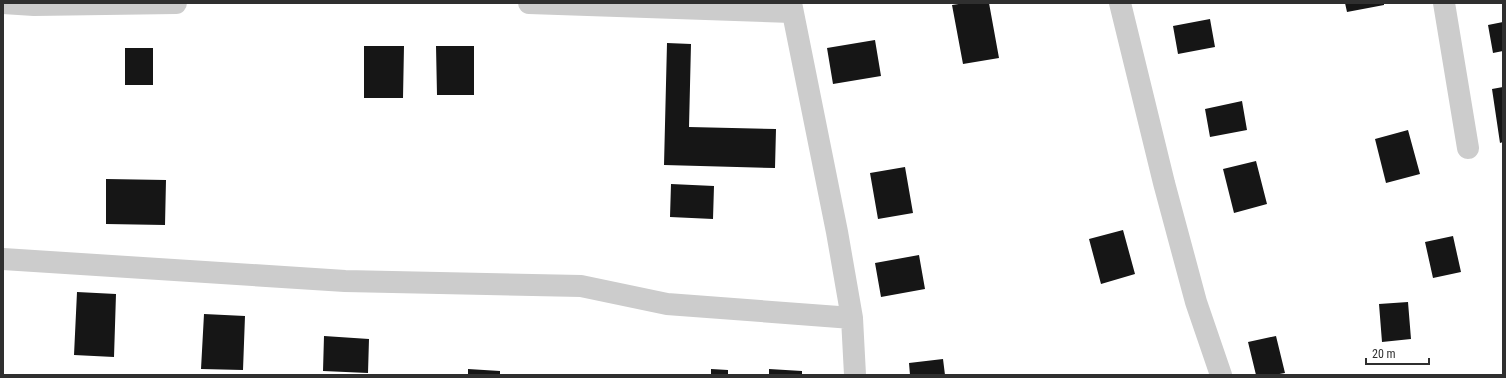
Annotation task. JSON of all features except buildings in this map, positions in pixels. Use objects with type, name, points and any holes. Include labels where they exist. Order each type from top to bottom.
[{"type":"street","points":[[3,3],[34,5],[176,3]]},
{"type":"street","points":[[529,3],[792,8],[837,232],[852,318],[855,375]]},
{"type":"street","points":[[1120,3],[1164,183],[1196,302],[1221,375]]},
{"type":"street","points":[[1444,3],[1468,148]]},
{"type":"street","points":[[3,259],[345,280],[581,286],[667,304],[852,318]]}]
